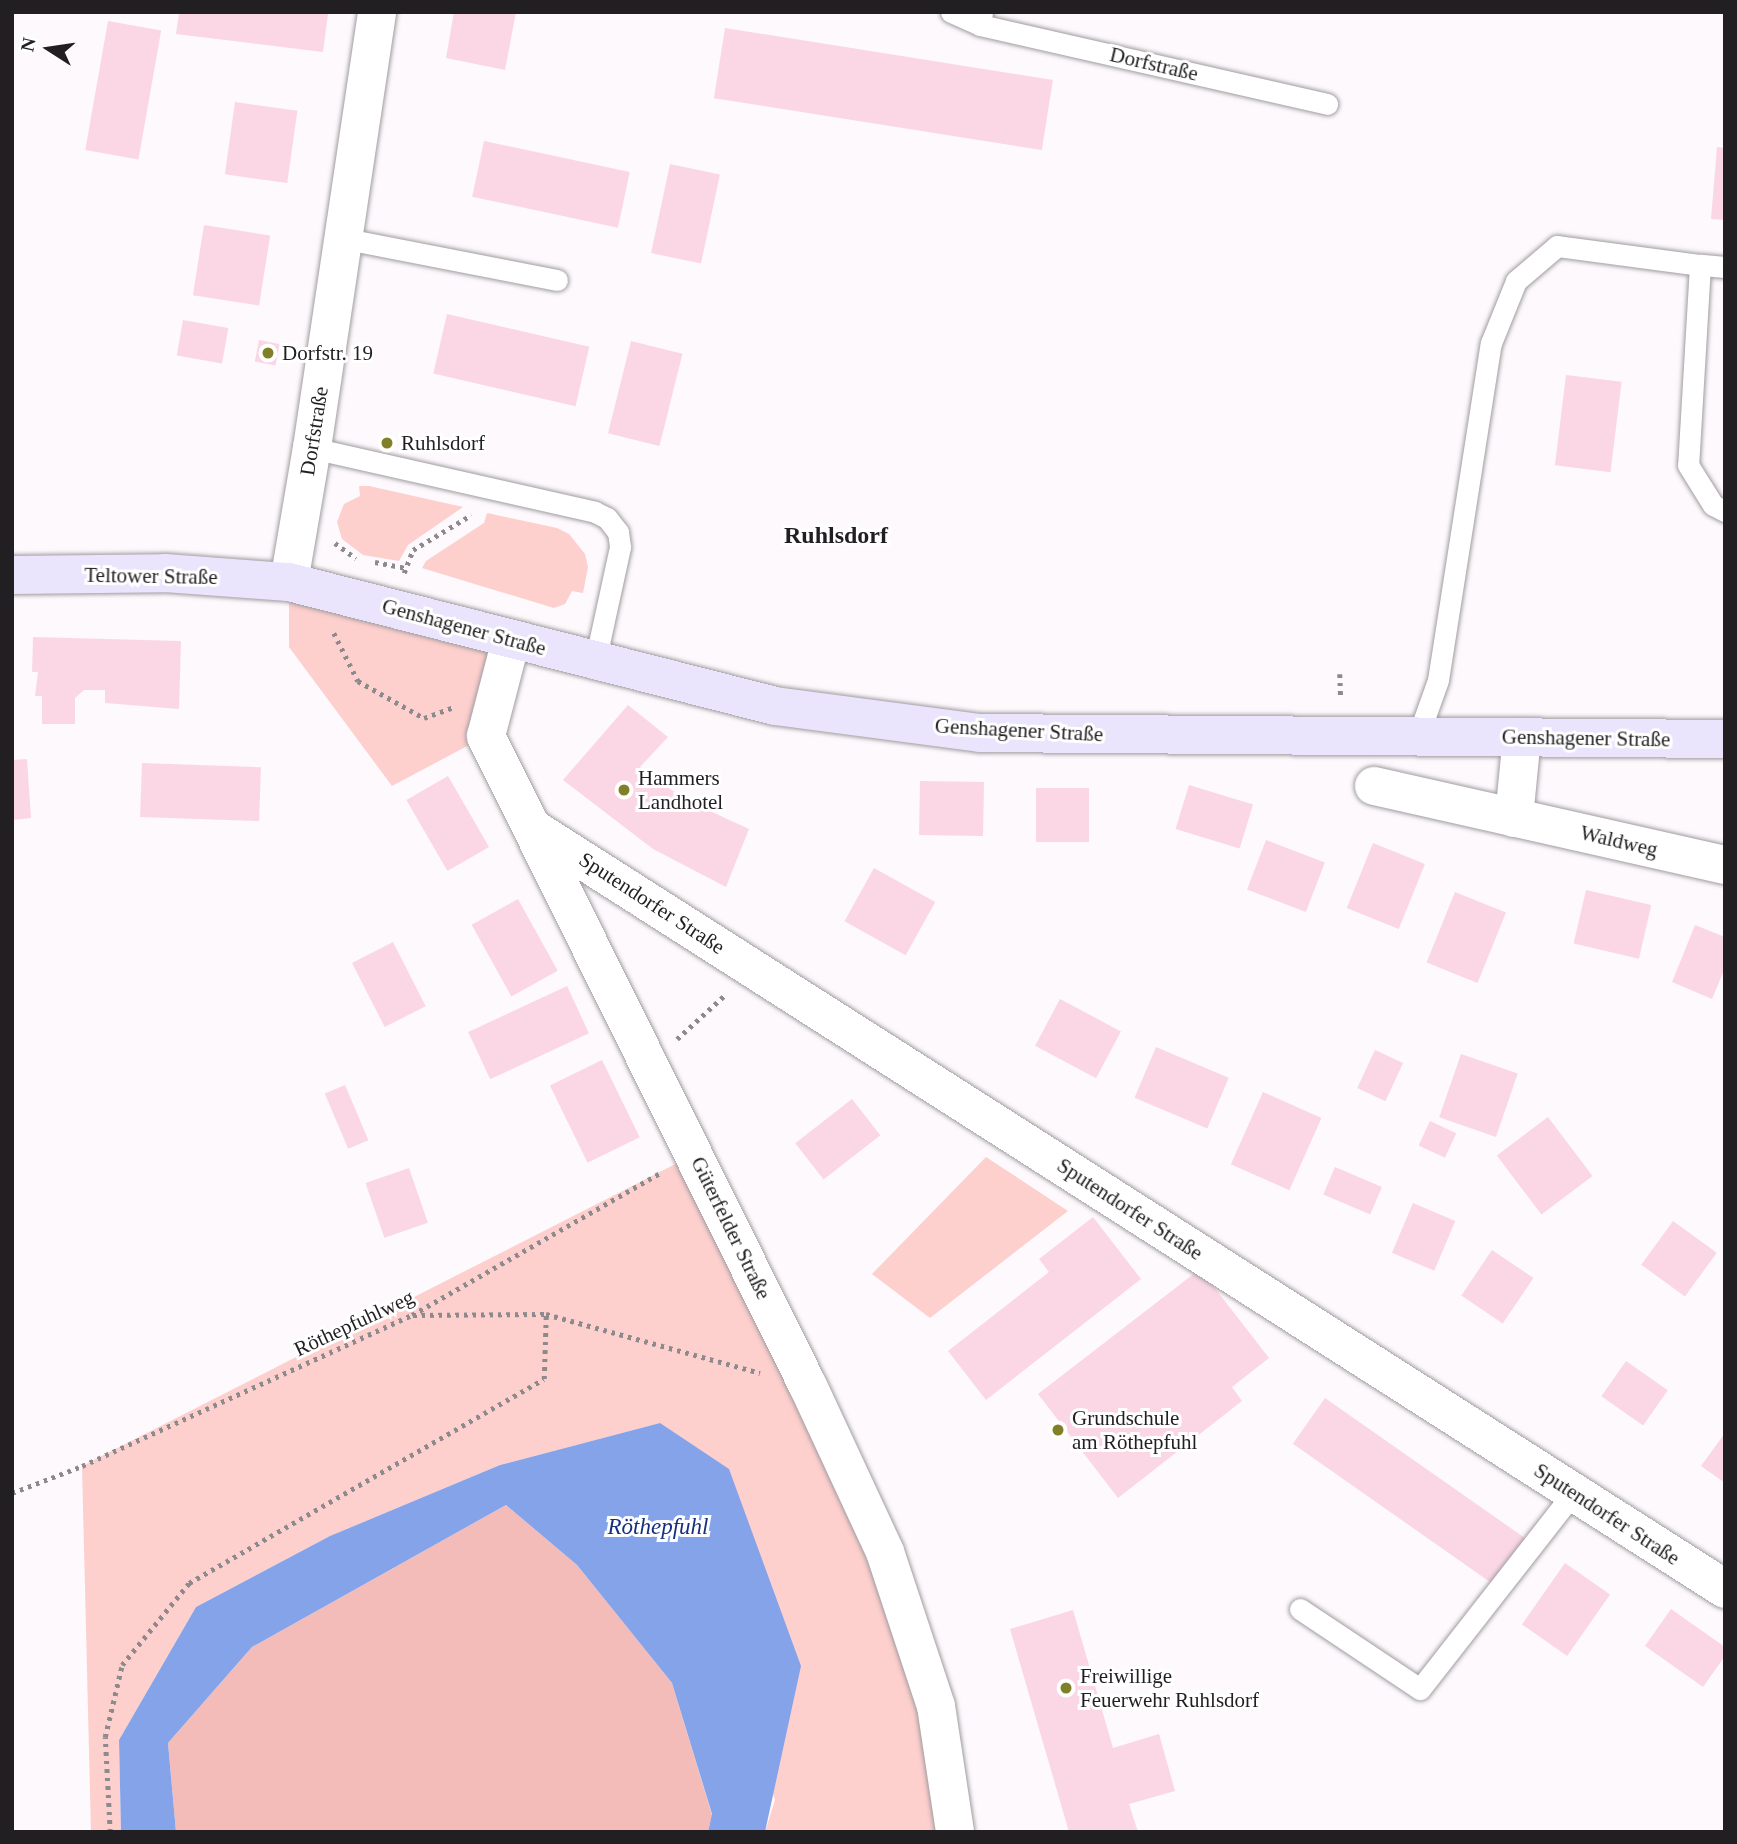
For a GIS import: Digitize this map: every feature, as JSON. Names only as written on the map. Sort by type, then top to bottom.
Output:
[{"type":"main road","name":"Teltower Straße","points":[[12,575],[165,573],[289,582]]},
{"type":"main road","name":"Genshagener Straße","points":[[289,582],[594,662],[775,706],[981,733],[1725,739]]},
{"type":"street","name":"Dorfstraße","points":[[289,582],[312,449],[341,238],[377,12]]},
{"type":"street","name":"Güterfelder Straße","points":[[511,640],[486,736],[695,1154],[885,1552],[936,1706],[955,1832]]},
{"type":"street","points":[[1514,818],[1522,737]]},
{"type":"street","name":"Waldweg","points":[[1374,786],[1725,865]]},
{"type":"street","name":"Sputendorfer Straße","points":[[534,829],[1725,1589]]},
{"type":"lane","name":"Dorfstraße","points":[[951,12],[1327,104]]},
{"type":"lane","points":[[341,238],[557,280]]},
{"type":"lane","points":[[1418,736],[1438,680],[1492,343],[1516,281],[1557,247],[1725,267]]},
{"type":"lane","points":[[1700,265],[1688,465],[1713,505],[1725,511]]},
{"type":"lane","points":[[312,449],[595,512],[613,524],[620,547],[594,662]]},
{"type":"lane","points":[[1300,1609],[1420,1689],[1574,1492]]},
{"type":"path","points":[[332,535],[336,545],[355,558],[405,568],[413,550],[477,510],[482,486]]},
{"type":"path","points":[[328,623],[358,681],[424,718],[460,706]]},
{"type":"path","points":[[650,1064],[754,969]]},
{"type":"path","name":"Röthepfuhlweg","points":[[12,1493],[82,1466],[412,1315],[695,1154]]},
{"type":"path","points":[[110,1832],[105,1737],[122,1665],[189,1583],[544,1379],[546,1314]]},
{"type":"path","points":[[412,1315],[546,1314],[808,1386]]},
{"type":"shaded area","points":[[359,486],[463,507],[408,545],[399,561],[363,555],[342,539],[337,522],[344,504],[360,496]]},
{"type":"shaded area","points":[[487,513],[557,528],[569,534],[585,554],[588,567],[583,593],[572,591],[565,604],[554,608],[422,568],[426,561],[484,523]]},
{"type":"shaded area","points":[[289,582],[511,640],[486,736],[392,786],[289,647]]},
{"type":"shaded area","points":[[695,1154],[885,1552],[955,1832],[765,1832],[775,1800],[660,1423],[500,1465],[330,1536],[196,1607],[119,1740],[121,1832],[91,1832],[82,1466]]},
{"type":"shaded area","points":[[986,1157],[1068,1211],[930,1318],[872,1274]]},
{"type":"shaded area","points":[[506,1505],[577,1565],[672,1683],[712,1815],[708,1832],[176,1832],[168,1743],[252,1647]]},
{"type":"water","name":"Röthepfuhl","points":[[660,1423],[729,1469],[801,1666],[765,1832],[708,1832],[712,1814],[672,1683],[577,1565],[506,1505],[252,1647],[168,1743],[176,1832],[121,1832],[119,1740],[196,1607],[330,1536],[500,1465]]},
{"type":"building","points":[[179,12],[328,14],[323,52],[176,34]]},
{"type":"building","points":[[454,12],[516,12],[505,70],[446,58]]},
{"type":"building","points":[[108,21],[161,30],[138,159],[85,150]]},
{"type":"building","points":[[725,28],[1053,80],[1042,150],[714,98]]},
{"type":"building","points":[[235,102],[297,111],[287,183],[225,174]]},
{"type":"building","points":[[484,141],[630,172],[618,228],[472,197]]},
{"type":"building","points":[[1717,147],[1725,148],[1725,220],[1711,219]]},
{"type":"building","points":[[670,164],[720,175],[701,264],[651,253]]},
{"type":"building","points":[[204,225],[270,235],[259,306],[193,295]]},
{"type":"building","points":[[447,314],[589,347],[576,406],[433,373]]},
{"type":"building","points":[[183,320],[228,328],[222,363],[177,355]]},
{"type":"building","name":"Dorfstr. 19","points":[[259,340],[280,344],[275,366],[255,362]]},
{"type":"building","points":[[631,341],[682,354],[659,446],[608,433]]},
{"type":"building","points":[[1566,375],[1622,382],[1610,472],[1555,465]]},
{"type":"building","points":[[33,637],[181,641],[179,709],[105,703],[105,690],[84,690],[75,698],[75,724],[42,724],[42,696],[35,696],[38,672],[32,672]]},
{"type":"building","name":"Hammers Landhotel","points":[[628,705],[668,737],[640,767],[684,799],[749,829],[726,887],[653,849],[563,780]]},
{"type":"building","points":[[27,759],[31,818],[12,820],[12,760]]},
{"type":"building","points":[[142,763],[261,767],[259,821],[140,817]]},
{"type":"building","points":[[448,776],[489,847],[447,871],[406,800]]},
{"type":"building","points":[[920,781],[984,782],[983,836],[919,835]]},
{"type":"building","points":[[1189,785],[1253,805],[1240,849],[1176,829]]},
{"type":"building","points":[[1036,788],[1089,788],[1089,842],[1036,842]]},
{"type":"building","points":[[1266,840],[1325,863],[1306,912],[1247,889]]},
{"type":"building","points":[[1373,843],[1425,864],[1399,929],[1347,908]]},
{"type":"building","points":[[874,868],[935,902],[906,955],[844,921]]},
{"type":"building","points":[[1586,890],[1651,905],[1639,959],[1574,944]]},
{"type":"building","points":[[1455,892],[1506,913],[1478,983],[1427,962]]},
{"type":"building","points":[[518,899],[558,971],[511,996],[472,925]]},
{"type":"building","points":[[1695,925],[1725,937],[1725,968],[1712,999],[1672,982]]},
{"type":"building","points":[[393,942],[426,1006],[385,1027],[352,963]]},
{"type":"building","points":[[567,986],[589,1033],[490,1079],[468,1032]]},
{"type":"building","points":[[1060,999],[1121,1031],[1096,1078],[1035,1046]]},
{"type":"building","points":[[1156,1047],[1229,1078],[1207,1128],[1135,1098]]},
{"type":"building","points":[[1375,1050],[1403,1063],[1385,1101],[1357,1088]]},
{"type":"building","points":[[1461,1054],[1518,1074],[1496,1137],[1439,1117]]},
{"type":"building","points":[[602,1060],[640,1137],[588,1163],[550,1085]]},
{"type":"building","points":[[345,1085],[368,1140],[348,1149],[325,1094]]},
{"type":"building","points":[[1263,1092],[1321,1118],[1289,1190],[1231,1164]]},
{"type":"building","points":[[852,1099],[880,1135],[824,1180],[795,1143]]},
{"type":"building","points":[[1548,1117],[1593,1176],[1541,1215],[1497,1156]]},
{"type":"building","points":[[1430,1121],[1456,1133],[1445,1158],[1419,1145]]},
{"type":"building","points":[[1335,1167],[1382,1187],[1370,1215],[1323,1195]]},
{"type":"building","points":[[409,1168],[428,1223],[384,1238],[366,1183]]},
{"type":"building","points":[[1413,1203],[1455,1221],[1434,1271],[1392,1253]]},
{"type":"building","points":[[1093,1217],[1141,1279],[986,1400],[948,1351],[1049,1272],[1039,1259]]},
{"type":"building","points":[[1673,1221],[1717,1253],[1685,1296],[1641,1265]]},
{"type":"building","points":[[1492,1250],[1533,1278],[1503,1324],[1461,1296]]},
{"type":"building","points":[[1200,1269],[1269,1358],[1232,1387],[1242,1401],[1118,1498],[1038,1394]]},
{"type":"building","points":[[1626,1361],[1668,1390],[1643,1425],[1601,1396]]},
{"type":"building","points":[[1325,1398],[1526,1539],[1494,1584],[1293,1444]]},
{"type":"building","points":[[1725,1433],[1725,1483],[1701,1466]]},
{"type":"building","points":[[1565,1563],[1610,1595],[1567,1656],[1522,1624]]},
{"type":"building","points":[[1671,1609],[1725,1647],[1725,1656],[1703,1687],[1645,1646]]},
{"type":"building","points":[[1073,1610],[1113,1748],[1159,1734],[1175,1791],[1129,1804],[1138,1832],[1069,1832],[1010,1629]]},
{"type":"place","name":"Dorfstr. 19","points":[[268,353]]},
{"type":"place","name":"Ruhlsdorf","points":[[387,443]]},
{"type":"place","name":"Hammers Landhotel","points":[[624,790]]},
{"type":"place","name":"Grundschule am Röthepfuhl","points":[[1058,1430]]},
{"type":"place","name":"Freiwillige Feuerwehr Ruhlsdorf","points":[[1066,1688]]},
{"type":"district","name":"Ruhlsdorf","points":[[836,536]]}]
